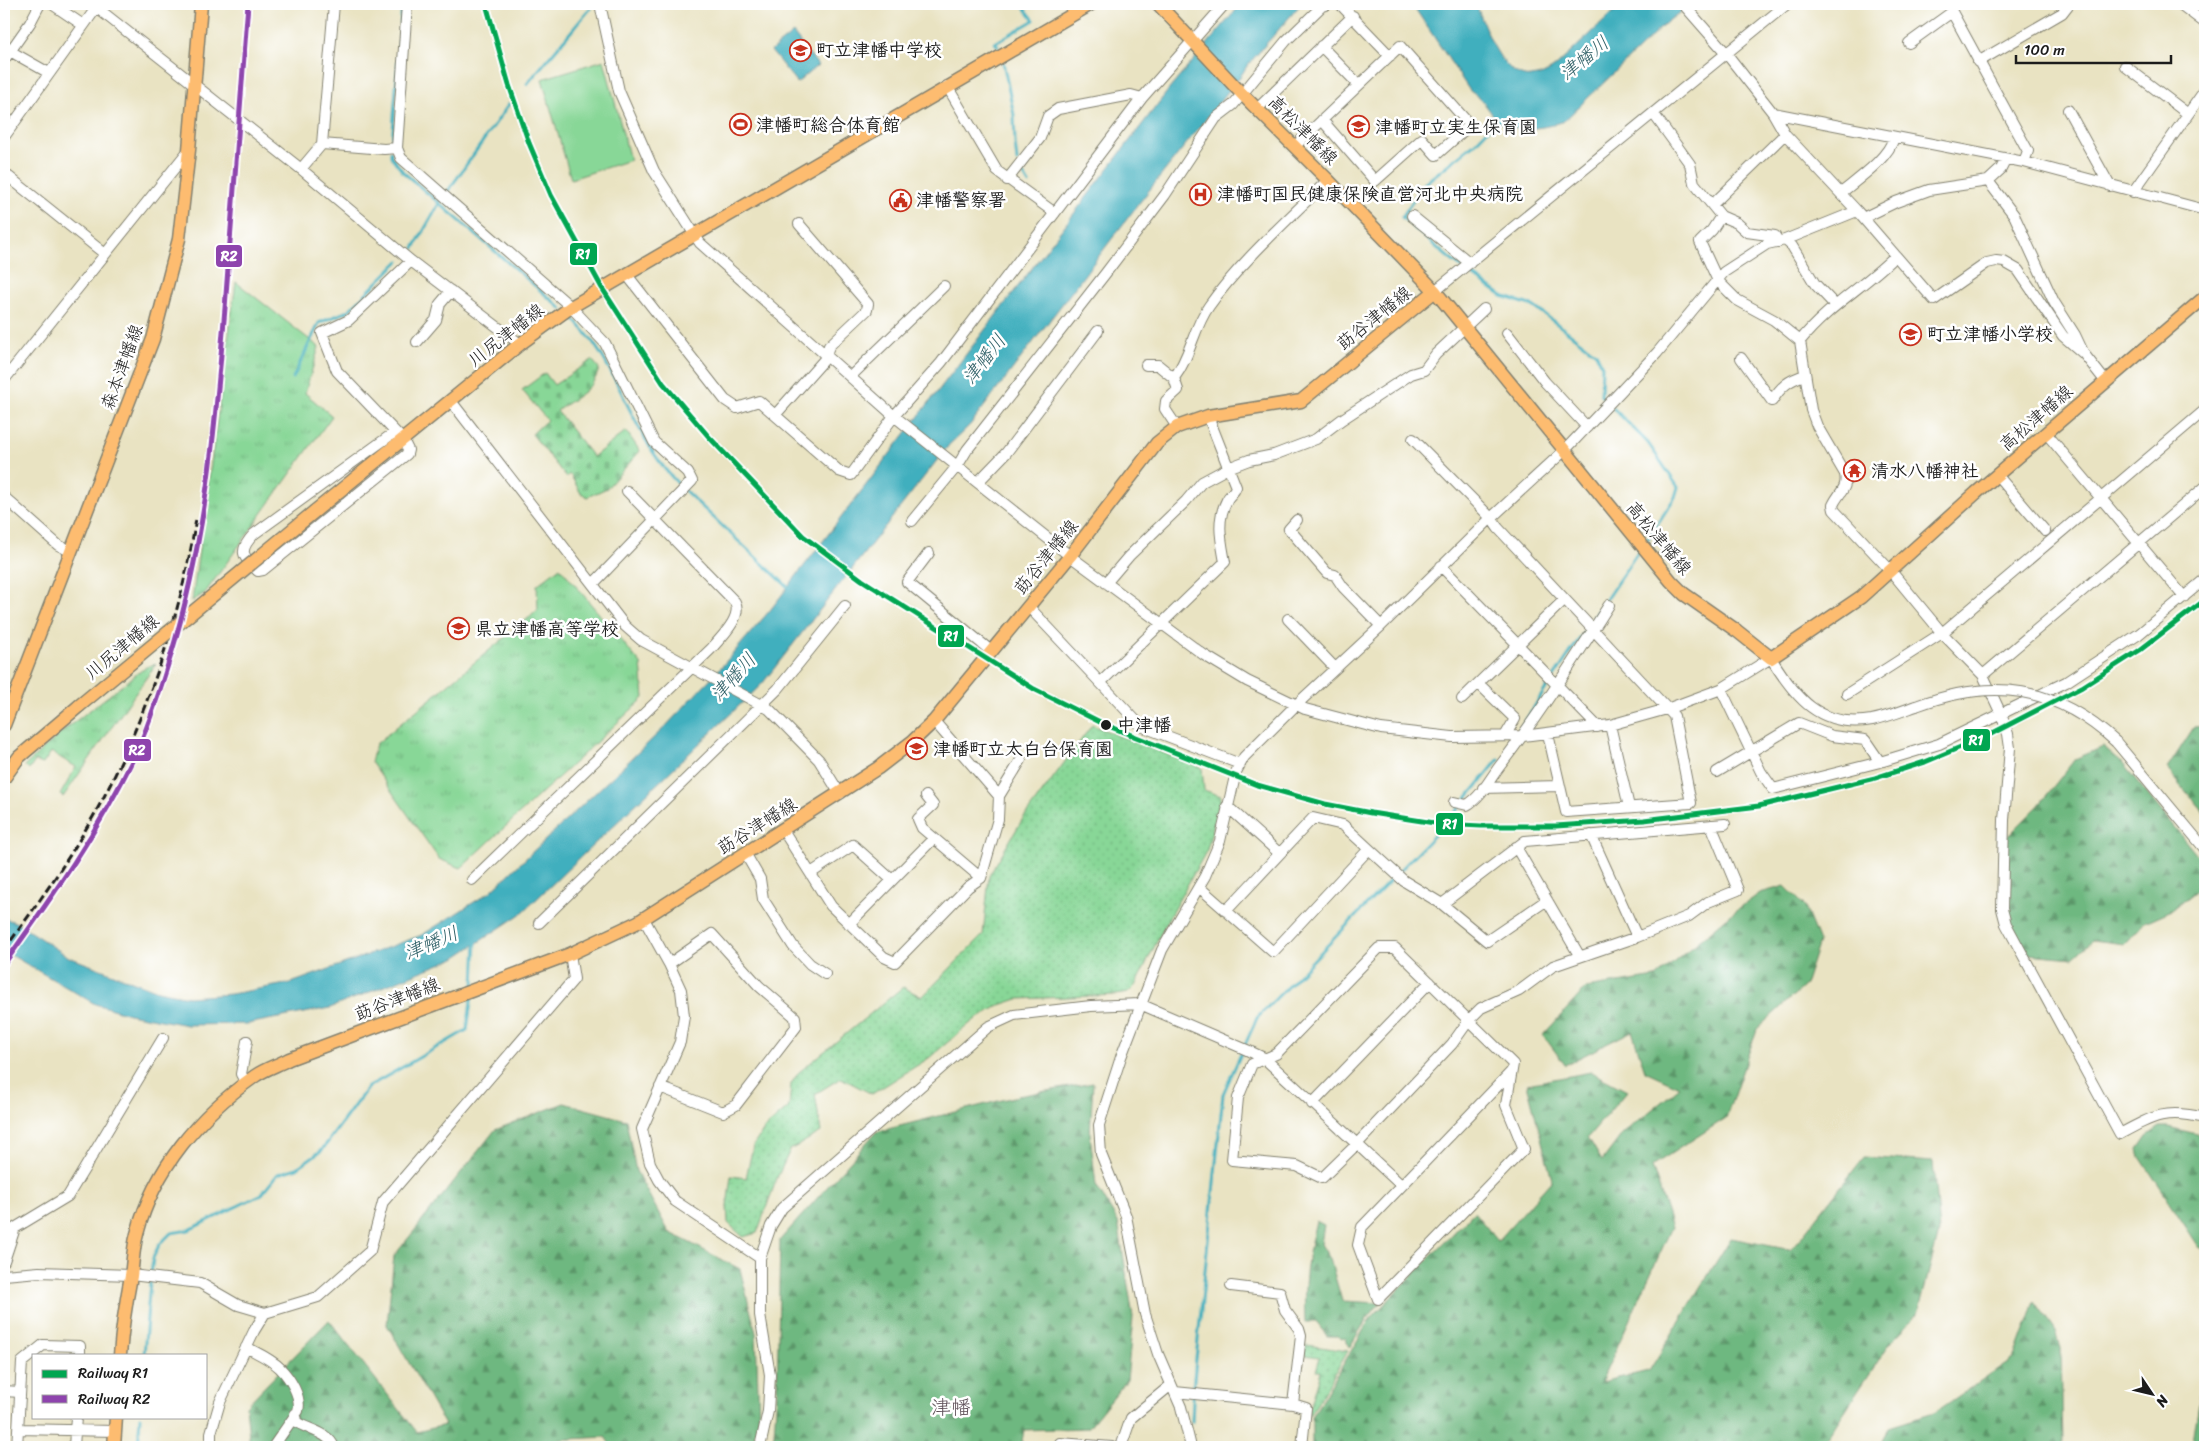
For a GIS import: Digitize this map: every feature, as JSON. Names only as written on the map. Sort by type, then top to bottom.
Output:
[{"type":"main road","name":"森本津幡線","points":[[4,725],[153,339],[178,239],[189,150],[201,4]]},
{"type":"main road","name":"川尻津幡線","points":[[4,778],[19,757],[315,511],[399,436],[451,401],[520,344],[565,310],[947,86],[1091,4]]},
{"type":"main road","name":"高松津幡線","points":[[1158,4],[1240,93],[1295,146],[1434,292],[1642,546],[1684,594],[1737,631],[1771,658],[1861,597],[1997,475],[2205,297]]},
{"type":"main road","name":"莇谷津幡線","points":[[120,1354],[136,1276],[140,1225],[154,1188],[175,1151],[202,1120],[246,1083],[256,1075],[289,1059],[570,954],[644,919],[840,794],[914,741],[934,721],[1070,556],[1157,442],[1177,427],[1208,416],[1301,400],[1434,292]]},
{"type":"main road","points":[[114,1447],[116,1418]]},
{"type":"street","points":[[40,4],[30,23],[7,55],[49,73]]},
{"type":"street","points":[[52,4],[83,25]]},
{"type":"street","points":[[301,169],[322,144],[334,4]]},
{"type":"street","points":[[392,148],[407,4]]},
{"type":"street","points":[[600,4],[619,91],[654,171],[700,243],[896,417],[1070,556],[1204,655],[1230,671],[1305,709],[1381,730],[1452,737],[1548,734],[1610,725],[1667,709],[1721,690],[1771,658],[1792,690],[1808,705],[1828,716],[1842,720],[1872,720],[1953,693],[1973,690],[2012,690],[2068,707],[2102,728],[2116,742],[2205,849]]},
{"type":"street","points":[[627,275],[725,400],[737,408],[759,401],[839,471],[851,475],[941,363],[1142,98],[1195,43],[1225,4]]},
{"type":"street","points":[[912,521],[1105,274],[1164,195],[1216,118],[1233,105],[1240,93],[1286,41],[1322,6],[1328,4]]},
{"type":"street","points":[[1340,4],[1390,56]]},
{"type":"street","points":[[1682,4],[1726,53],[1773,113],[1785,134],[1860,214],[1934,300],[1986,263],[1996,261],[2011,264],[2024,277],[2063,336],[2084,354],[2106,382]]},
{"type":"street","points":[[1434,292],[1787,4]]},
{"type":"street","points":[[1978,62],[2062,13],[2069,4]]},
{"type":"street","points":[[2180,4],[2205,23]]},
{"type":"street","points":[[4,137],[97,5],[194,86],[301,169],[411,261],[520,344]]},
{"type":"street","points":[[1908,43],[1952,12],[2028,152],[2024,162]]},
{"type":"street","points":[[1256,109],[1353,16]]},
{"type":"street","points":[[1322,46],[1359,85]]},
{"type":"street","points":[[1295,146],[1322,120],[1390,56],[1400,46],[1470,125],[1436,155],[1422,139],[1376,181],[1322,120]]},
{"type":"street","points":[[2125,66],[2188,114]]},
{"type":"street","points":[[947,86],[997,171],[1055,213]]},
{"type":"street","points":[[2133,192],[2205,90]]},
{"type":"street","points":[[1007,180],[1040,138],[1048,116],[1058,109],[1131,95],[1142,98]]},
{"type":"street","points":[[2068,110],[2110,186]]},
{"type":"street","points":[[1653,113],[1690,164],[1694,182],[1721,216],[1737,223],[1747,232],[1775,236],[1792,246],[1815,284],[1835,305]]},
{"type":"street","points":[[1773,113],[2024,162],[2205,210]]},
{"type":"street","points":[[1713,204],[1785,134]]},
{"type":"street","points":[[1841,193],[1892,147],[1894,137]]},
{"type":"street","points":[[322,144],[392,148],[565,310],[605,344],[654,442],[688,473],[692,481],[592,584]]},
{"type":"street","points":[[4,380],[189,150]]},
{"type":"street","points":[[1191,1447],[1181,1407],[1145,1314],[1126,1216],[1101,1154],[1098,1125],[1140,1004],[1162,950],[1198,887],[1220,841],[1236,772],[1244,757],[1491,518],[1565,450],[1670,339],[1724,272],[1767,244],[1781,241],[1929,190],[1988,181],[2001,169],[2006,159]]},
{"type":"street","points":[[4,173],[105,254]]},
{"type":"street","points":[[1174,378],[1183,367],[1199,321],[1220,290],[1328,180]]},
{"type":"street","points":[[1988,181],[2014,215],[2054,302],[2075,335],[2084,354]]},
{"type":"street","points":[[1412,216],[1465,267]]},
{"type":"street","points":[[1721,216],[1712,230],[1700,242],[1708,254],[1718,280],[1737,300],[1774,320],[1800,341],[1811,410],[1817,426],[1845,474],[1845,487],[1833,504],[1834,510],[1890,570],[1942,633],[1983,675],[2001,714],[2008,734],[2010,748],[2004,820],[2002,908],[2006,924],[2120,1134],[2149,1118],[2166,1113],[2205,1118]]},
{"type":"street","points":[[776,414],[824,360],[829,346],[867,310],[868,304],[800,224]]},
{"type":"street","points":[[1800,341],[1835,305],[1878,273],[1895,256]]},
{"type":"street","points":[[399,436],[254,534],[245,544],[243,552],[245,559],[258,571],[263,570],[407,454],[408,450],[399,436],[337,371],[322,333],[349,320],[411,261]]},
{"type":"street","points":[[850,378],[944,286]]},
{"type":"street","points":[[417,342],[436,320],[440,304],[451,291]]},
{"type":"street","points":[[1106,583],[1129,556],[1186,501],[1202,482],[1228,468],[1249,460],[1274,455],[1316,439],[1349,414],[1411,374],[1424,370],[1436,354],[1484,309]]},
{"type":"street","points":[[978,482],[1006,453],[1098,331]]},
{"type":"street","points":[[1506,333],[1545,382],[1587,427]]},
{"type":"street","points":[[1741,358],[1772,401],[1781,387],[1791,379],[1805,375]]},
{"type":"street","points":[[1146,366],[1158,365],[1174,378],[1178,390],[1166,401],[1165,410],[1177,427]]},
{"type":"street","points":[[451,401],[625,626],[641,640],[760,704],[784,722],[819,760],[840,794]]},
{"type":"street","points":[[1847,694],[1942,633],[2205,410]]},
{"type":"street","points":[[1100,682],[1225,562],[1220,540],[1220,522],[1228,498],[1233,494],[1236,487],[1208,416]]},
{"type":"street","points":[[2046,433],[2184,597]]},
{"type":"street","points":[[1413,439],[1491,518],[1564,600],[1674,716],[1691,802],[1566,812],[1548,734]]},
{"type":"street","points":[[1997,475],[2045,530]]},
{"type":"street","points":[[1983,675],[2205,488]]},
{"type":"street","points":[[472,880],[692,669],[719,639],[736,615],[737,606],[627,492]]},
{"type":"street","points":[[4,496],[58,546],[70,551]]},
{"type":"street","points":[[1297,520],[1289,529],[1327,574],[1335,575],[1343,587],[1381,626]]},
{"type":"street","points":[[929,553],[907,582],[991,651]]},
{"type":"street","points":[[1441,566],[1598,727]]},
{"type":"street","points":[[1721,690],[1761,772],[1773,789],[1880,762],[1938,744],[2001,714],[2066,682],[2139,634],[2205,579]]},
{"type":"street","points":[[1462,699],[1564,600]]},
{"type":"street","points":[[1459,803],[1473,801],[1483,788],[1514,736],[1554,681],[1589,627],[1609,605]]},
{"type":"street","points":[[539,922],[760,704],[778,689],[844,606]]},
{"type":"street","points":[[1028,606],[1141,726],[1240,764]]},
{"type":"street","points":[[1288,618],[1335,668]]},
{"type":"street","points":[[1479,684],[1515,719],[1514,736]]},
{"type":"street","points":[[934,721],[999,796]]},
{"type":"street","points":[[1716,772],[1799,723],[1832,736],[1865,740],[1880,762]]},
{"type":"street","points":[[1610,725],[1629,807]]},
{"type":"street","points":[[783,830],[831,906],[884,957],[895,962],[968,886],[981,878],[998,819],[999,796],[1021,760]]},
{"type":"street","points":[[1483,788],[1560,786]]},
{"type":"street","points":[[926,796],[933,805],[918,819],[922,828],[981,878]]},
{"type":"street","points":[[1227,806],[1279,853]]},
{"type":"street","points":[[1226,911],[1314,818],[1343,825],[1396,874],[1426,896],[1442,904],[1487,941],[1547,900]]},
{"type":"street","points":[[1442,904],[1525,841],[1724,824]]},
{"type":"street","points":[[1511,1072],[1362,1226],[1358,1245],[1378,1299],[1524,1149],[1506,1105],[1513,1064],[1469,1020],[1395,948],[1378,948],[1276,1054],[1252,1064],[1238,1098],[1232,1160],[1297,1166],[1322,1178],[1452,1044],[1469,1020],[1481,1008],[1519,991],[1553,966],[1579,955],[1637,938],[1689,916],[1708,902],[1738,890],[1711,825]]},
{"type":"street","points":[[1591,835],[1637,938]]},
{"type":"street","points":[[849,924],[934,838]]},
{"type":"street","points":[[811,872],[853,845],[892,880]]},
{"type":"street","points":[[1516,847],[1579,955]]},
{"type":"street","points":[[1198,887],[1273,952],[1369,849]]},
{"type":"street","points":[[745,853],[760,879],[763,899],[793,946],[810,964],[825,974]]},
{"type":"street","points":[[644,919],[681,990],[684,1016],[680,1042],[642,1129],[650,1163],[659,1180],[675,1201],[760,1258]]},
{"type":"street","points":[[660,1087],[723,1112],[736,1105],[796,1027],[795,1017],[760,986],[712,934],[669,964]]},
{"type":"street","points":[[4,1275],[39,1272],[136,1276],[200,1283],[238,1306],[265,1313],[318,1297],[370,1251],[383,1202],[574,979],[570,954]]},
{"type":"street","points":[[1312,1104],[1430,982]]},
{"type":"street","points":[[760,1447],[768,1411],[770,1375],[760,1315],[760,1258],[771,1226],[782,1208],[988,1027],[1014,1015],[1091,1006],[1140,1004],[1234,1044],[1264,1058],[1401,1185]]},
{"type":"street","points":[[4,1261],[15,1228],[68,1196],[163,1038]]},
{"type":"street","points":[[246,1083],[241,1074],[247,1041]]},
{"type":"street","points":[[1230,1286],[1280,1292],[1285,1310],[1299,1329],[1301,1336],[1293,1404]]},
{"type":"street","points":[[211,1447],[212,1432],[220,1402],[246,1347],[265,1313]]},
{"type":"street","points":[[17,1447],[22,1362],[43,1344],[80,1346],[80,1354]]},
{"type":"street","points":[[246,1347],[280,1368],[288,1379],[300,1404],[273,1447]]},
{"type":"street","points":[[1173,1388],[1192,1393],[1293,1404],[1306,1408],[1302,1447]]},
{"type":"street","points":[[1121,1447],[1131,1418],[1173,1388]]},
{"type":"street","points":[[4,1391],[20,1392]]},
{"type":"street","points":[[295,1414],[296,1422],[324,1434],[332,1441],[334,1447]]},
{"type":"street","points":[[74,1447],[76,1418]]},
{"type":"street","points":[[18,1429],[115,1431]]},
{"type":"street","points":[[1059,1447],[1060,1443],[1112,1447]]},
{"type":"green space","points":[[604,60],[630,160],[571,179],[542,79]]},
{"type":"green space","points":[[236,282],[319,347],[305,393],[332,416],[205,593],[192,601]]},
{"type":"green space","points":[[592,360],[599,368],[593,382],[582,393],[557,411],[593,457],[626,431],[640,451],[607,488],[587,497],[580,492],[570,474],[566,477],[532,434],[547,420],[522,390],[545,373],[554,385]]},
{"type":"green space","points":[[560,567],[641,664],[644,698],[461,868],[439,859],[371,762],[376,744],[538,610],[537,585]]},
{"type":"green space","points":[[156,664],[63,797],[60,795],[76,767],[51,752],[43,764],[35,761],[29,770],[25,766],[64,730],[146,667]]},
{"type":"green space","points":[[1092,725],[1202,768],[1204,790],[1221,796],[1207,850],[1167,921],[1135,986],[1128,993],[1116,995],[1018,999],[1000,1005],[973,1021],[929,1058],[872,1094],[841,1078],[815,1094],[821,1132],[790,1150],[777,1178],[757,1233],[743,1237],[728,1223],[727,1206],[731,1176],[746,1178],[753,1146],[765,1128],[789,1107],[791,1084],[798,1073],[903,987],[922,997],[983,935],[989,876],[1022,820]]},
{"type":"green space","points":[[2205,726],[2205,814],[2167,769],[2194,727]]},
{"type":"green space","points":[[2103,747],[2123,764],[2205,865],[2205,883],[2172,910],[2143,923],[2124,944],[2093,940],[2073,958],[2028,954],[2007,917],[2007,904],[2004,902],[2008,836],[2039,805],[2075,759]]},
{"type":"green space","points":[[1785,886],[1804,905],[1819,942],[1805,985],[1757,1029],[1726,1118],[1652,1166],[1672,1227],[1601,1382],[1649,1371],[1731,1238],[1791,1250],[1864,1157],[1933,1162],[1939,1232],[1918,1314],[1890,1343],[1821,1447],[1312,1447],[1312,1417],[1370,1319],[1474,1212],[1498,1241],[1552,1180],[1527,1084],[1591,1072],[1627,1091],[1588,1137],[1602,1161],[1623,1133],[1680,1087],[1645,1071],[1632,1031],[1565,1065],[1543,1035],[1586,988],[1656,977],[1734,912],[1760,893]]},
{"type":"green space","points":[[1093,1083],[1090,1134],[1096,1185],[1118,1222],[1133,1317],[1127,1380],[1088,1428],[1024,1430],[1021,1447],[773,1447],[777,1393],[780,1240],[876,1132],[1018,1096]]},
{"type":"green space","points":[[564,1103],[626,1120],[636,1171],[669,1232],[740,1269],[756,1333],[759,1420],[751,1447],[612,1447],[605,1437],[536,1441],[534,1447],[250,1447],[246,1406],[329,1320],[417,1432],[445,1425],[387,1325],[394,1256],[495,1130]]},
{"type":"green space","points":[[2160,1127],[2168,1127],[2205,1136],[2205,1250],[2199,1247],[2140,1157],[2138,1149],[2147,1136]]},
{"type":"green space","points":[[1316,1221],[1324,1225],[1321,1244],[1330,1259],[1342,1301],[1380,1303],[1367,1319],[1349,1348],[1346,1339],[1337,1336],[1327,1336],[1316,1322],[1305,1322],[1306,1271]]},
{"type":"green space","points":[[2035,1302],[2056,1332],[2061,1347],[2063,1447],[1878,1447],[1889,1427],[1934,1413],[2015,1357]]},
{"type":"green space","points":[[1306,1345],[1348,1351],[1311,1414],[1308,1415],[1321,1371],[1316,1371],[1320,1357],[1304,1355]]},
{"type":"green space","points":[[2204,1370],[2205,1447],[2192,1447]]},
{"type":"water","name":"津幡川","points":[[1241,4],[1301,4],[1247,66],[1140,202],[970,425],[949,445],[762,684],[522,913],[455,958],[330,1008],[247,1024],[187,1025],[129,1014],[95,1004],[4,951],[4,918],[15,922],[69,957],[158,991],[188,997],[231,994],[291,983],[422,935],[490,892],[665,727],[723,665],[771,609],[1170,88]]},
{"type":"water","name":"津幡川","points":[[1412,4],[1476,4],[1487,33],[1503,61],[1513,71],[1525,76],[1539,75],[1555,67],[1622,4],[1691,4],[1667,22],[1564,121],[1550,126],[1518,128],[1500,122],[1481,100],[1470,91]]},
{"type":"water","points":[[793,33],[818,65],[797,83],[771,51]]},
{"type":"waterway","points":[[392,145],[402,4]]},
{"type":"waterway","points":[[998,46],[995,43],[1034,20],[1021,4]]},
{"type":"waterway","points":[[527,84],[590,9]]},
{"type":"waterway","points":[[1003,62],[1014,115],[1017,161]]},
{"type":"waterway","points":[[448,191],[509,104]]},
{"type":"waterway","points":[[1500,117],[1474,144],[1425,183],[1402,217],[1450,259],[1502,296],[1533,306],[1596,353],[1602,366],[1601,395],[1605,400]]},
{"type":"waterway","points":[[391,151],[391,156],[403,172],[562,309]]},
{"type":"waterway","points":[[1020,169],[1029,184]]},
{"type":"waterway","points":[[414,248],[441,200]]},
{"type":"waterway","points":[[293,378],[319,323],[348,311],[399,261]]},
{"type":"waterway","points":[[568,314],[583,329],[606,363],[644,437],[668,473],[690,496],[789,588]]},
{"type":"waterway","points":[[1613,408],[1648,443],[1678,487],[1675,497],[1645,543]]},
{"type":"waterway","points":[[1554,677],[1641,547]]},
{"type":"waterway","points":[[1517,734],[1550,682]]},
{"type":"waterway","points":[[1192,1422],[1194,1379],[1223,1094],[1257,1018],[1449,820],[1499,759]]},
{"type":"waterway","points":[[474,986],[476,940]]},
{"type":"waterway","points":[[144,1354],[153,1258],[159,1245],[171,1233],[189,1230],[262,1194],[278,1174],[297,1168],[322,1150],[368,1087],[467,1030],[472,995]]},
{"type":"waterway","points":[[138,1447],[140,1418]]},
{"type":"railway","points":[[4,964],[74,862],[122,781],[136,753],[159,694],[182,614],[201,528],[213,441],[248,4]]},
{"type":"railway","points":[[4,950],[74,849],[99,807],[125,753],[152,688],[163,655],[182,587],[196,519]]},
{"type":"rail line","name":"R2","points":[[4,964],[74,862],[122,781],[136,753],[159,694],[182,614],[201,528],[213,441],[248,4]]},
{"type":"rail line","name":"R1","points":[[486,4],[509,85],[529,143],[551,195],[602,288],[663,383],[709,437],[803,536],[862,580],[1034,689],[1106,725],[1257,785],[1325,804],[1371,813],[1441,824],[1481,826],[1556,826],[1644,820],[1759,806],[1875,778],[1925,762],[1987,736],[2082,687],[2140,650],[2205,600]]},
{"type":"place","name":"町立津幡中学校","points":[[800,50]]},
{"type":"place","name":"津幡町総合体育館","points":[[740,125]]},
{"type":"place","name":"津幡町立実生保育園","points":[[1359,127]]},
{"type":"place","name":"津幡町国民健康保険直営河北中央病院","points":[[1201,194]]},
{"type":"place","name":"津幡警察署","points":[[900,200]]},
{"type":"place","name":"町立津幡小学校","points":[[1911,334]]},
{"type":"place","name":"清水八幡神社","points":[[1855,471]]},
{"type":"place","name":"県立津幡高等学校","points":[[459,629]]},
{"type":"place","name":"中津幡","points":[[1106,725]]},
{"type":"place","name":"津幡町立太白台保育園","points":[[917,749]]},
{"type":"district","name":"津幡","points":[[951,1407]]}]
